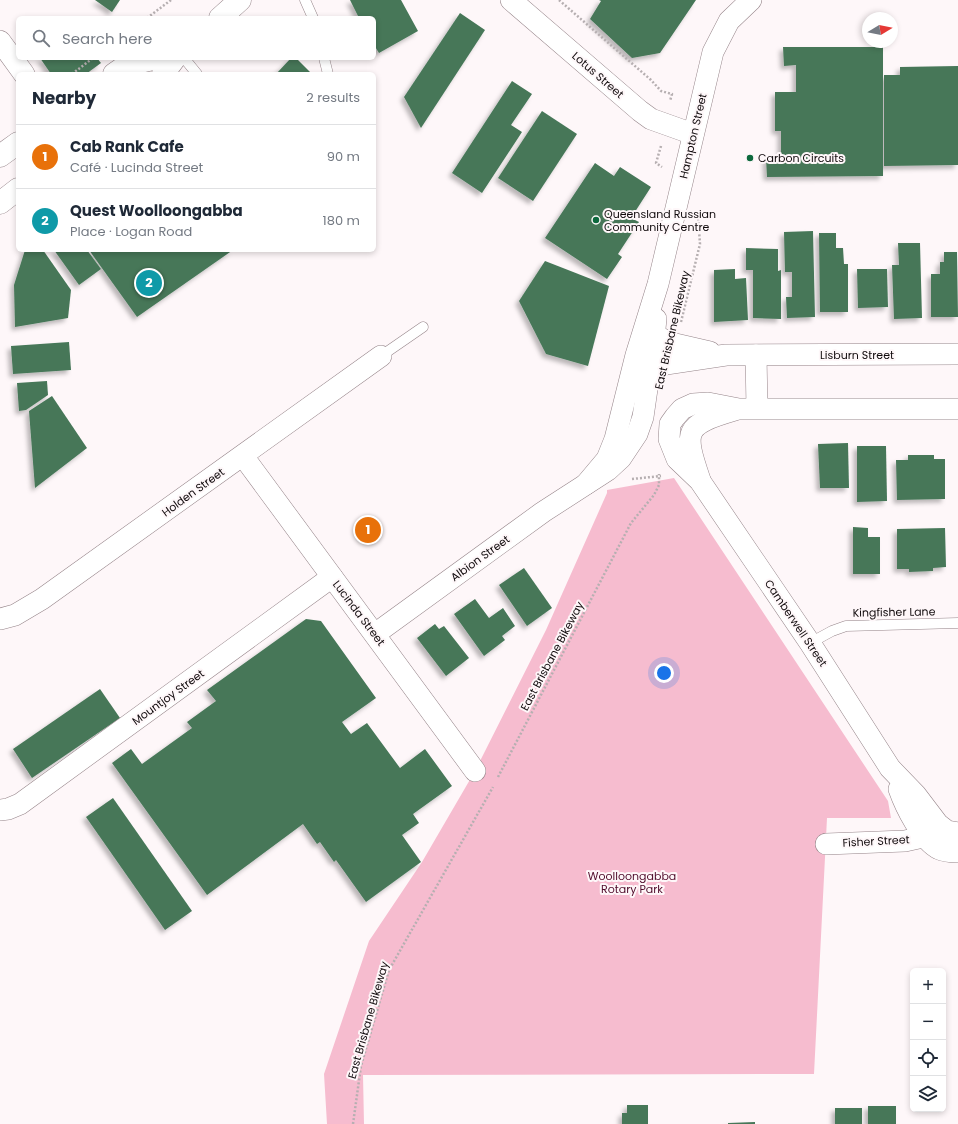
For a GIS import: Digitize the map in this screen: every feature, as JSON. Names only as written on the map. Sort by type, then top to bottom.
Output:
[{"type":"main road","points":[[222,16],[240,0]]},
{"type":"main road","points":[[117,72],[127,65],[148,60]]},
{"type":"main road","points":[[165,72],[174,60]]},
{"type":"main road","points":[[0,156],[16,144]]},
{"type":"main road","points":[[0,203],[16,191]]},
{"type":"street","name":"Lotus Street","points":[[511,0],[640,111],[651,119],[693,134]]},
{"type":"street","name":"Hampton Street","points":[[611,473],[613,446],[636,355],[658,284],[715,45],[729,21],[748,1]]},
{"type":"street","points":[[0,41],[23,72]]},
{"type":"street","name":"Hampton Street","points":[[611,473],[637,434],[642,417],[650,371],[658,284]]},
{"type":"street","name":"Lisburn Street","points":[[654,335],[678,345],[726,355]]},
{"type":"street","name":"Lisburn Street","points":[[650,371],[666,364],[726,355],[958,354]]},
{"type":"street","points":[[756,355],[748,408],[958,409]]},
{"type":"street","name":"Holden Street","points":[[0,619],[15,615],[42,599],[381,356]]},
{"type":"street","name":"Camberwell Street","points":[[748,408],[708,403],[692,404],[682,409],[672,421],[669,438],[675,456],[682,465],[700,481],[810,643],[890,768],[916,795],[942,832]]},
{"type":"street","name":"Lucinda Street","points":[[243,456],[475,771]]},
{"type":"street","name":"Albion Street","points":[[374,634],[543,512],[586,484],[611,473]]},
{"type":"street","name":"Mountjoy Street","points":[[0,810],[8,809],[20,804],[332,577]]},
{"type":"street","name":"Fisher Street","points":[[826,844],[900,842],[942,832],[939,849],[958,852]]},
{"type":"lane","points":[[305,0],[312,16]]},
{"type":"lane","points":[[186,60],[195,72]]},
{"type":"lane","points":[[324,60],[328,72]]},
{"type":"lane","points":[[381,356],[423,327]]},
{"type":"lane","name":"Kingfisher Lane","points":[[810,643],[832,631],[846,626],[958,623]]},
{"type":"path","points":[[150,16],[171,0]]},
{"type":"path","points":[[560,0],[651,80],[661,91],[672,94],[670,103]]},
{"type":"path","points":[[75,72],[91,60]]},
{"type":"path","name":"East Brisbane Bikeway","points":[[678,345],[683,312],[700,244],[698,213]]},
{"type":"path","name":"East Brisbane Bikeway","points":[[496,779],[631,523],[657,490],[659,476],[658,468]]},
{"type":"path","points":[[611,473],[659,476],[666,475]]},
{"type":"path","name":"East Brisbane Bikeway","points":[[353,1124],[361,1066],[389,970],[493,786]]},
{"type":"green space","name":"Woolloongabba Rotary Park","points":[[674,478],[888,801],[891,818],[827,818],[814,1074],[363,1075],[364,1124],[327,1124],[324,1074],[369,941],[422,862],[475,771],[546,630],[607,490]]},
{"type":"building","points":[[95,0],[120,0],[112,12]]},
{"type":"building","points":[[350,0],[401,0],[418,31],[379,53],[376,48],[376,16],[358,16]]},
{"type":"building","points":[[599,0],[696,0],[660,53],[632,58],[590,19],[601,1]]},
{"type":"building","points":[[460,13],[485,30],[421,128],[404,97]]},
{"type":"building","points":[[783,47],[883,48],[883,176],[767,177],[766,158],[781,158],[781,131],[775,131],[775,92],[796,92],[796,65],[784,66]]},
{"type":"building","points":[[41,60],[99,60],[101,63],[89,72],[50,72]]},
{"type":"building","points":[[289,60],[298,60],[310,72],[278,72]]},
{"type":"building","points":[[958,66],[958,165],[884,166],[884,75],[900,75],[900,67]]},
{"type":"building","points":[[512,81],[532,94],[511,125],[522,132],[482,193],[452,173]]},
{"type":"building","points":[[542,111],[577,134],[533,201],[498,178]]},
{"type":"building","name":"Queensland Russian Community Centre","points":[[595,163],[614,176],[620,167],[651,187],[631,218],[639,222],[618,254],[622,257],[607,279],[545,238]]},
{"type":"building","points":[[813,231],[815,317],[787,318],[786,297],[792,297],[792,272],[785,272],[784,232]]},
{"type":"building","points":[[819,233],[836,233],[836,248],[843,248],[844,264],[848,264],[848,312],[820,312]]},
{"type":"building","points":[[898,243],[920,243],[922,318],[894,319],[892,265],[899,265]]},
{"type":"building","points":[[746,248],[778,249],[778,271],[781,270],[781,319],[753,318],[753,270],[746,270]]},
{"type":"building","points":[[24,252],[44,252],[71,290],[68,318],[15,327],[14,285]]},
{"type":"building","points":[[55,252],[88,252],[101,269],[79,285]]},
{"type":"building","points":[[90,252],[230,252],[137,317]]},
{"type":"building","points":[[944,252],[957,252],[958,317],[931,317],[931,274],[940,274],[940,262],[944,262]]},
{"type":"building","points":[[545,261],[609,286],[588,366],[546,354],[519,301]]},
{"type":"building","points":[[735,269],[735,279],[746,278],[748,320],[714,322],[714,270]]},
{"type":"building","points":[[857,269],[887,269],[888,307],[858,308]]},
{"type":"building","points":[[69,342],[71,370],[13,374],[11,346]]},
{"type":"building","points":[[47,381],[48,395],[26,410],[19,411],[17,383]]},
{"type":"building","points":[[52,396],[87,448],[35,488],[29,411]]},
{"type":"building","points":[[848,443],[849,488],[820,488],[818,444]]},
{"type":"building","points":[[857,446],[886,446],[887,501],[857,502]]},
{"type":"building","points":[[908,455],[934,455],[934,459],[945,459],[945,499],[897,500],[896,460],[908,460]]},
{"type":"building","points":[[853,527],[868,528],[868,537],[880,537],[880,574],[853,574]]},
{"type":"building","points":[[945,528],[946,567],[933,568],[933,571],[909,572],[909,569],[897,569],[897,529]]},
{"type":"building","points":[[524,568],[552,608],[527,626],[499,585]]},
{"type":"building","points":[[475,599],[489,618],[503,608],[515,626],[502,636],[505,640],[484,656],[454,614]]},
{"type":"building","points":[[306,619],[321,621],[376,698],[342,722],[351,734],[367,723],[400,768],[425,749],[452,786],[413,814],[419,823],[402,835],[421,862],[366,902],[336,860],[334,862],[320,842],[317,844],[303,824],[207,895],[112,763],[131,749],[142,764],[192,728],[187,722],[216,701],[207,690]]},
{"type":"building","points":[[435,624],[439,629],[444,626],[469,658],[446,676],[417,638]]},
{"type":"building","points":[[100,689],[120,718],[32,778],[13,749]]},
{"type":"building","points":[[113,798],[192,911],[165,930],[86,817]]},
{"type":"building","points":[[627,1105],[648,1105],[648,1124],[622,1124],[622,1113],[627,1113]]},
{"type":"building","points":[[868,1106],[896,1106],[896,1124],[868,1124]]},
{"type":"building","points":[[835,1108],[862,1108],[862,1124],[835,1124]]},
{"type":"building","points":[[755,1122],[755,1124],[728,1124],[728,1123]]},
{"type":"place","name":"Carbon Circuits","points":[[750,158]]},
{"type":"place","name":"Queensland Russian Community Centre","points":[[596,220]]},
{"type":"place","name":"Quest Woolloongabba","points":[[149,283]]},
{"type":"place","name":"Cab Rank Cafe","points":[[368,530]]}]
